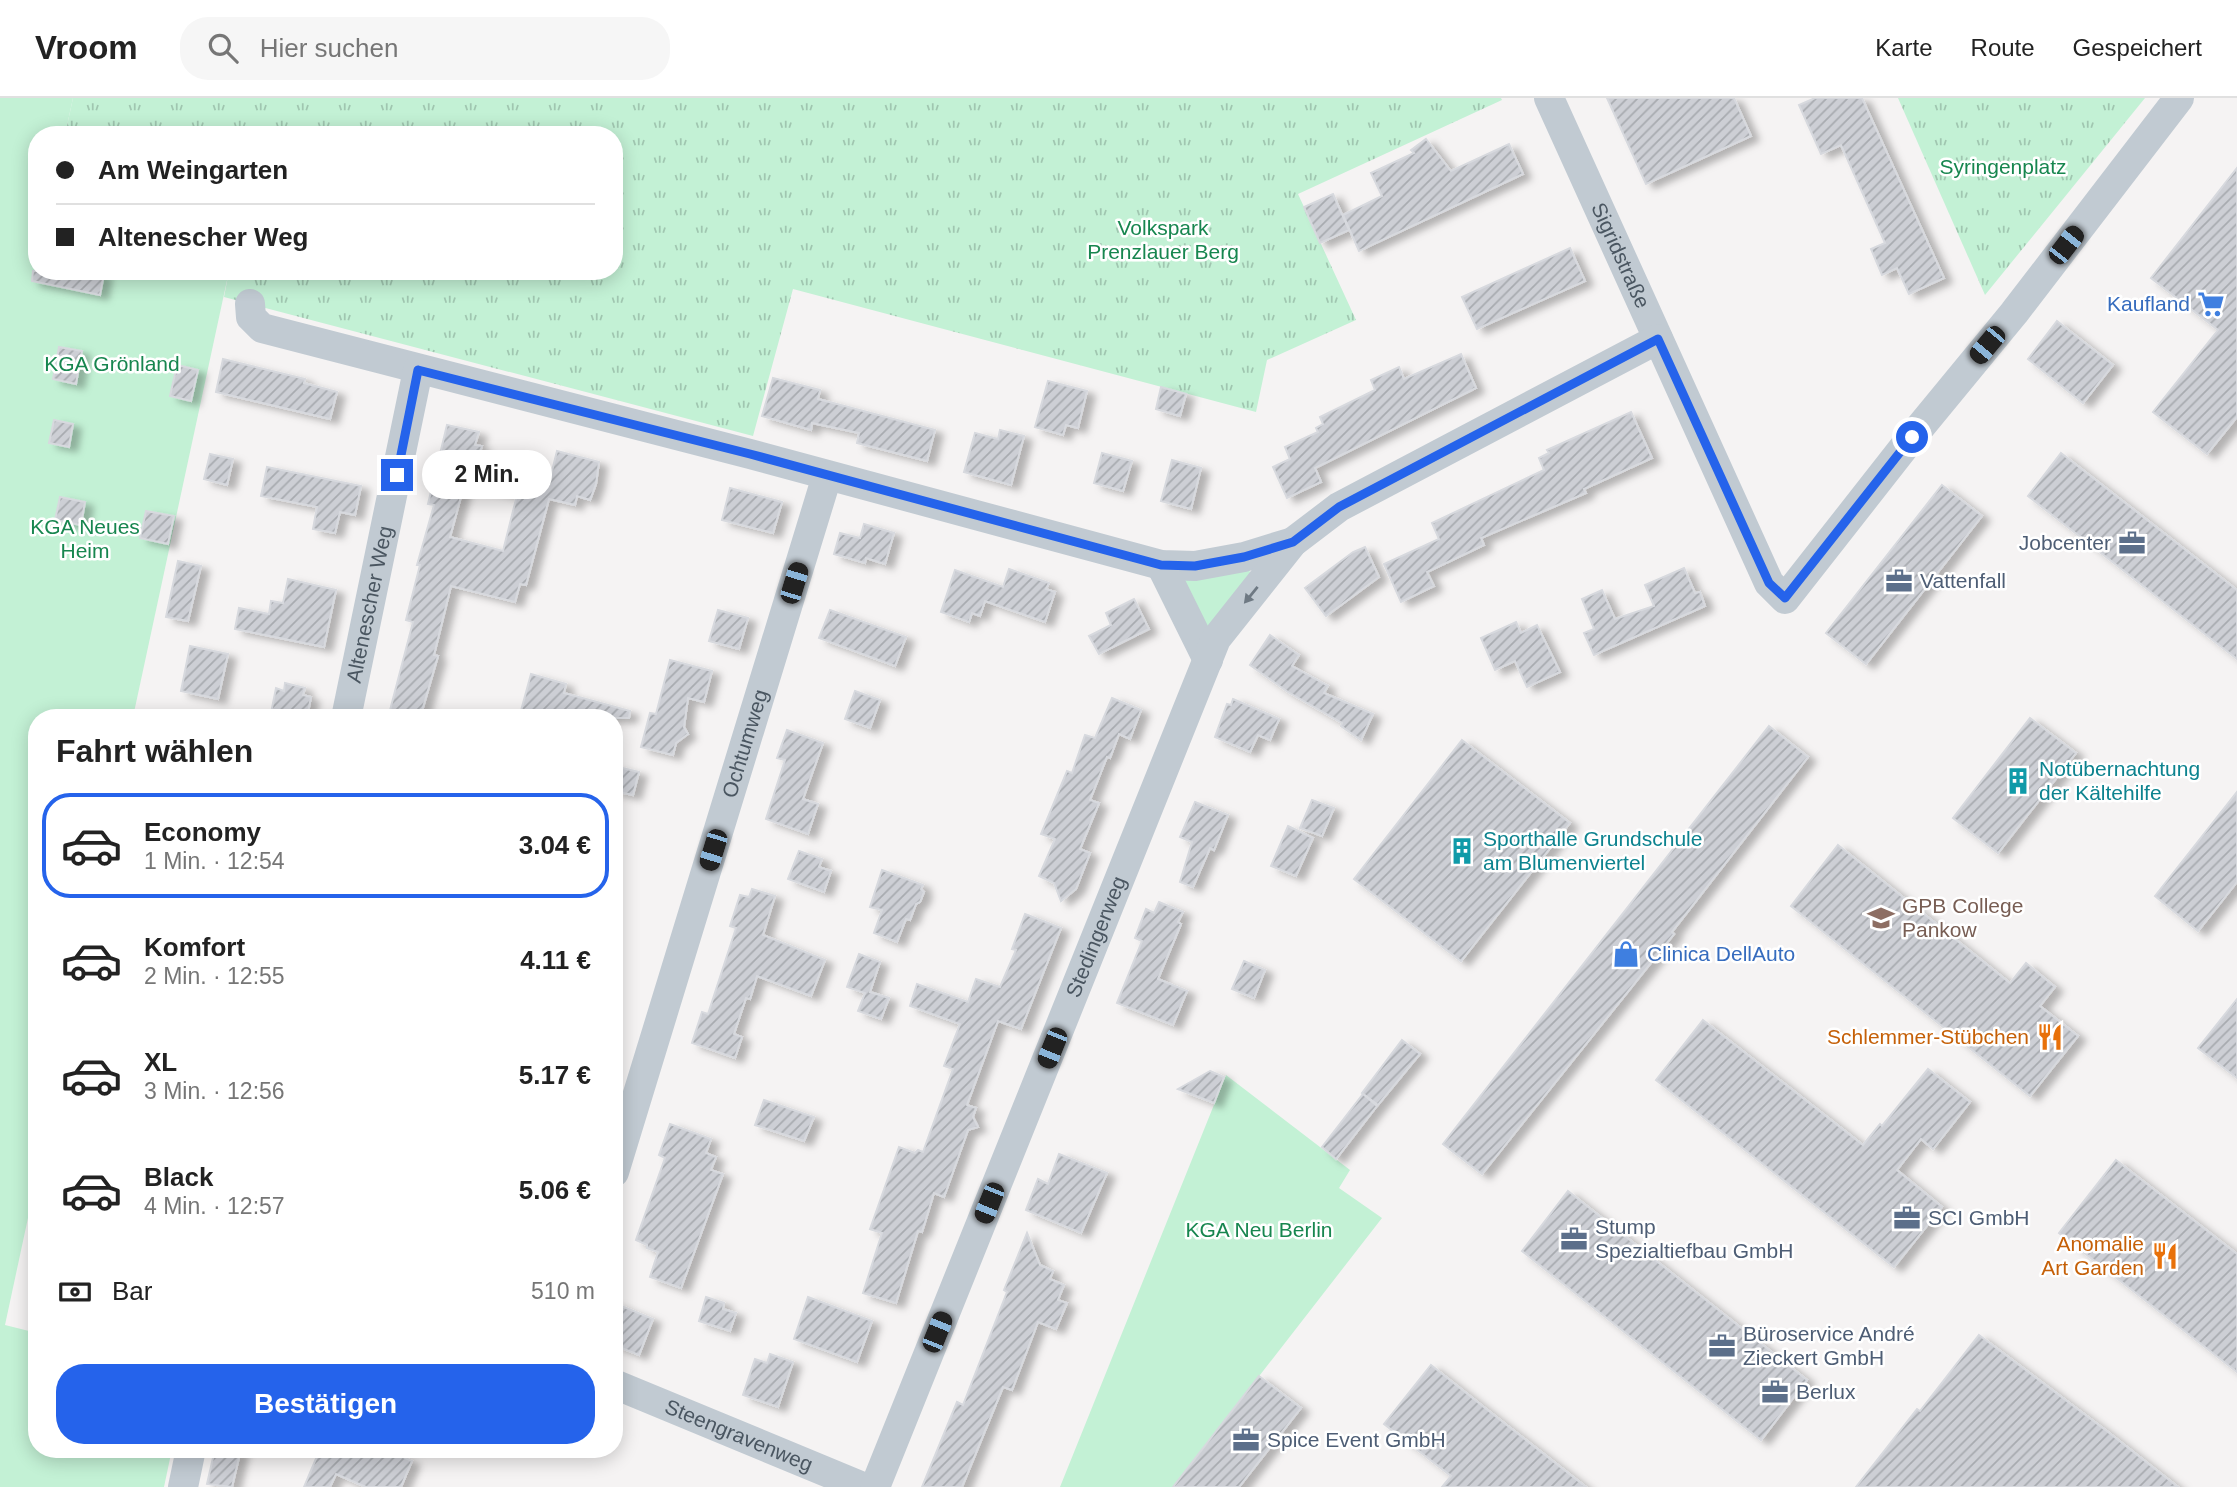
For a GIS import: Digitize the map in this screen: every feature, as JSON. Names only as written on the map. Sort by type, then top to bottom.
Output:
[{"type":"street","name":"Sigridstraße","points":[[1549,98],[1769,583],[1785,598],[2014,313],[2179,98]]},
{"type":"street","points":[[250,304],[251,317],[262,328],[1161,565],[1195,566],[1244,557],[1293,542]]},
{"type":"street","name":"Stedingerweg","points":[[875,1487],[1216,639],[1293,542],[1339,507],[1658,339]]},
{"type":"street","name":"Altenescher Weg","points":[[348,709],[418,370]]},
{"type":"street","name":"Ochtumweg","points":[[623,1143],[827,476]]},
{"type":"street","points":[[1161,565],[1208,660]]},
{"type":"street","name":"Steengravenweg","points":[[623,1388],[863,1487]]},
{"type":"street","points":[[183,1487],[189,1458]]},
{"type":"green space","name":"KGA Neues Heim","points":[[0,98],[73,98],[67,126],[28,126],[28,280],[227,280],[135,709],[28,709],[28,1218],[5,1325],[28,1331],[28,1458],[170,1458],[164,1487],[0,1487]]},
{"type":"green space","name":"Volkspark Prenzlauer Berg","points":[[73,98],[1502,100],[1298,194],[1356,320],[1267,360],[1256,412],[793,289],[753,436],[224,297],[227,280],[623,280],[623,126],[67,126]]},
{"type":"green space","name":"Syringenplatz","points":[[1898,98],[2145,98],[1985,295]]},
{"type":"green space","points":[[1249,570],[1251,574],[1210,631],[1181,579]]},
{"type":"green space","name":"KGA Neu Berlin","points":[[1226,1075],[1350,1170],[1339,1188],[1382,1218],[1173,1487],[1060,1487]]},
{"type":"building","points":[[1607,98],[1734,98],[1751,136],[1646,184]]},
{"type":"building","points":[[1815,98],[1862,98],[1944,278],[1909,294],[1897,268],[1882,275],[1871,249],[1885,243],[1841,145],[1821,154],[1799,105]]},
{"type":"building","points":[[1426,139],[1451,171],[1509,144],[1523,174],[1359,251],[1343,215],[1382,196],[1371,173],[1414,153],[1411,150]]},
{"type":"building","name":"Kaufland","points":[[2237,168],[2237,417],[2207,454],[2153,412],[2218,330],[2151,278]]},
{"type":"building","points":[[1333,194],[1349,230],[1320,243],[1304,207]]},
{"type":"building","points":[[1570,248],[1585,281],[1477,329],[1462,297]]},
{"type":"building","points":[[32,280],[103,280],[100,295]]},
{"type":"building","points":[[2057,321],[2113,365],[2083,403],[2028,359]]},
{"type":"building","points":[[59,347],[82,351],[76,384],[53,379]]},
{"type":"building","points":[[1461,354],[1476,388],[1315,468],[1321,482],[1287,498],[1273,467],[1290,459],[1285,447],[1318,432],[1316,428],[1323,424],[1320,417],[1375,390],[1371,380],[1399,367],[1404,379]]},
{"type":"building","points":[[223,359],[305,379],[304,383],[337,392],[330,419],[216,392]]},
{"type":"building","points":[[177,365],[198,370],[191,401],[170,396]]},
{"type":"building","points":[[773,378],[820,390],[818,399],[935,430],[927,461],[857,443],[859,433],[812,423],[811,430],[762,416]]},
{"type":"building","points":[[1048,381],[1087,391],[1078,428],[1066,425],[1063,435],[1035,427]]},
{"type":"building","points":[[1161,387],[1186,394],[1180,416],[1156,409]]},
{"type":"building","points":[[1631,412],[1652,458],[1584,489],[1586,493],[1481,538],[1484,545],[1427,572],[1434,586],[1401,602],[1384,564],[1439,539],[1432,523],[1544,470],[1539,458],[1549,453],[1547,450]]},
{"type":"building","points":[[54,420],[73,424],[69,447],[49,443]]},
{"type":"building","points":[[447,425],[479,432],[475,445],[482,446],[476,465],[548,487],[557,451],[599,462],[596,484],[590,500],[577,496],[575,505],[549,499],[526,585],[520,584],[515,602],[451,586],[434,655],[438,656],[423,709],[390,709],[413,622],[406,620],[420,565],[417,565],[434,505],[428,504]],"holes":[[[465,482],[517,495],[503,551],[450,537]]]},
{"type":"building","points":[[1000,430],[1024,436],[1011,485],[964,472],[975,433],[998,439]]},
{"type":"building","points":[[1102,453],[1132,461],[1123,491],[1094,483]]},
{"type":"building","name":"Jobcenter","points":[[2061,453],[2237,590],[2237,659],[2028,496]]},
{"type":"building","points":[[210,454],[233,459],[227,485],[204,479]]},
{"type":"building","points":[[1172,460],[1201,468],[1191,509],[1161,501]]},
{"type":"building","points":[[267,467],[361,486],[355,515],[340,512],[335,533],[313,529],[317,507],[261,496]]},
{"type":"building","name":"Vattenfall","points":[[1942,485],[1982,516],[1866,664],[1826,633]]},
{"type":"building","points":[[730,488],[782,502],[773,533],[722,520]]},
{"type":"building","points":[[60,497],[85,502],[81,525],[55,520]]},
{"type":"building","points":[[146,511],[174,516],[168,544],[140,538]]},
{"type":"building","points":[[864,524],[894,533],[885,564],[866,558],[865,563],[834,554],[840,533],[860,538]]},
{"type":"building","points":[[1365,547],[1379,577],[1326,616],[1305,588],[1353,552]]},
{"type":"building","points":[[178,561],[201,566],[188,621],[166,617]]},
{"type":"building","points":[[1684,568],[1695,593],[1700,592],[1705,606],[1594,655],[1584,633],[1594,629],[1582,599],[1602,590],[1615,619],[1654,606],[1645,585]]},
{"type":"building","points":[[1009,569],[1049,583],[1046,589],[1055,592],[1045,622],[985,601],[980,616],[972,613],[969,622],[941,612],[955,570],[1003,587]]},
{"type":"building","points":[[288,579],[336,590],[324,647],[235,629],[239,608],[269,614],[271,601],[283,603]]},
{"type":"building","points":[[1134,599],[1149,629],[1099,654],[1089,636],[1111,625],[1106,613]]},
{"type":"building","points":[[718,610],[748,618],[739,649],[709,641]]},
{"type":"building","points":[[830,610],[906,637],[895,666],[819,638]]},
{"type":"building","points":[[1516,622],[1521,633],[1537,625],[1560,672],[1527,687],[1515,661],[1495,670],[1481,638]]},
{"type":"building","points":[[1270,635],[1299,655],[1292,666],[1328,686],[1324,693],[1373,714],[1361,740],[1341,726],[1342,723],[1288,692],[1250,665]]},
{"type":"building","points":[[190,646],[228,654],[218,699],[181,691]]},
{"type":"building","points":[[670,660],[712,671],[704,702],[688,698],[684,727],[688,734],[676,743],[673,755],[641,747],[650,713],[656,714]]},
{"type":"building","points":[[531,674],[566,684],[564,693],[623,709],[521,709]]},
{"type":"building","points":[[285,683],[305,688],[303,695],[311,697],[309,709],[272,709],[276,688],[284,691]]},
{"type":"building","points":[[855,691],[880,700],[870,728],[845,719]]},
{"type":"building","points":[[1112,698],[1141,710],[1130,739],[1119,734],[1110,758],[1107,757],[1090,800],[1099,803],[1080,849],[1090,853],[1076,889],[1061,901],[1054,883],[1039,876],[1055,839],[1041,834],[1067,771],[1072,773],[1085,735],[1095,738]]},
{"type":"building","points":[[1233,699],[1279,719],[1270,740],[1258,735],[1250,752],[1215,737],[1227,704],[1231,705]]},
{"type":"building","points":[[623,709],[630,711],[629,718],[623,718]]},
{"type":"building","name":"Notübernachtung der Kältehilfe","points":[[2030,718],[2076,753],[1998,853],[1953,818]]},
{"type":"building","points":[[1769,726],[1808,757],[1672,932],[1674,934],[1482,1174],[1443,1144]]},
{"type":"building","points":[[787,730],[823,743],[803,799],[818,804],[808,834],[766,819],[785,760],[777,758]]},
{"type":"building","name":"Sporthalle Grundschule am Blumenviertel","points":[[1462,740],[1570,823],[1461,961],[1354,879]]},
{"type":"building","points":[[623,768],[639,772],[633,795],[623,793]]},
{"type":"building","points":[[2237,792],[2237,882],[2198,931],[2155,896]]},
{"type":"building","points":[[1312,800],[1334,808],[1322,836],[1300,828]]},
{"type":"building","points":[[1195,802],[1228,815],[1214,850],[1210,848],[1193,887],[1180,882],[1192,842],[1180,837]]},
{"type":"building","points":[[1288,826],[1313,838],[1296,876],[1271,866]]},
{"type":"building","points":[[1838,845],[2010,983],[2026,963],[2055,987],[2040,1006],[2078,1036],[2030,1096],[1791,906]]},
{"type":"building","points":[[799,851],[822,859],[819,867],[831,871],[824,892],[788,879]]},
{"type":"building","points":[[882,870],[923,885],[921,889],[924,892],[920,902],[916,904],[910,920],[906,919],[897,942],[874,933],[882,910],[870,907]]},
{"type":"building","points":[[752,889],[775,896],[763,935],[825,960],[811,996],[757,976],[750,999],[746,998],[734,1034],[742,1037],[735,1058],[692,1043],[702,1012],[708,1014],[736,928],[730,926],[740,895],[749,897]]},
{"type":"building","points":[[1159,902],[1183,912],[1178,922],[1181,924],[1158,979],[1187,991],[1173,1025],[1117,1003],[1142,941],[1135,938],[1146,909],[1154,913]]},
{"type":"building","points":[[1025,914],[1061,928],[1021,1029],[998,1021],[967,1105],[976,1108],[973,1117],[978,1127],[968,1130],[944,1197],[934,1193],[922,1232],[918,1231],[896,1303],[863,1293],[882,1233],[870,1229],[899,1147],[915,1153],[918,1150],[923,1152],[953,1069],[944,1066],[960,1024],[910,1006],[917,984],[968,1002],[976,979],[1000,987],[1016,950],[1012,949]]},
{"type":"building","points":[[859,954],[880,962],[870,992],[889,998],[881,1019],[858,1011],[865,993],[847,987]]},
{"type":"building","points":[[1244,961],[1265,970],[1254,998],[1232,989]]},
{"type":"building","points":[[2237,999],[2237,1078],[2198,1048]]},
{"type":"building","points":[[1703,1020],[1863,1145],[1928,1069],[1970,1102],[1933,1149],[1921,1139],[1897,1170],[1942,1207],[1894,1267],[1656,1080]]},
{"type":"building","points":[[1402,1040],[1420,1054],[1378,1105],[1362,1093]]},
{"type":"building","points":[[1210,1071],[1224,1077],[1214,1103],[1178,1089]]},
{"type":"building","points":[[1363,1094],[1377,1106],[1336,1159],[1322,1147]]},
{"type":"building","points":[[764,1100],[814,1117],[804,1141],[755,1125]]},
{"type":"building","points":[[670,1124],[711,1139],[706,1153],[716,1157],[711,1170],[723,1174],[681,1288],[650,1277],[658,1252],[636,1240],[665,1158],[659,1155]]},
{"type":"building","points":[[1059,1154],[1107,1173],[1081,1233],[1026,1210],[1038,1179],[1048,1184]]},
{"type":"building","name":"Anomalie Art Garden","points":[[2116,1160],[2237,1254],[2237,1372],[2059,1233]]},
{"type":"building","points":[[1568,1191],[1807,1380],[1761,1440],[1522,1251]]},
{"type":"building","points":[[1027,1233],[1040,1265],[1053,1271],[1050,1279],[1064,1285],[1058,1300],[1067,1303],[1056,1329],[1038,1322],[1012,1390],[1003,1387],[962,1487],[922,1487],[957,1402],[963,1405]]},
{"type":"building","points":[[706,1297],[724,1303],[723,1309],[736,1313],[730,1331],[699,1321]]},
{"type":"building","points":[[808,1297],[872,1321],[857,1362],[794,1339]]},
{"type":"building","points":[[623,1307],[653,1319],[639,1355],[623,1349]]},
{"type":"building","points":[[1979,1335],[2108,1432],[2178,1487],[1856,1487]]},
{"type":"building","points":[[770,1354],[793,1362],[778,1407],[743,1395],[755,1359],[767,1363]]},
{"type":"building","points":[[1431,1365],[1586,1487],[1442,1487],[1451,1476],[1384,1424]]},
{"type":"building","points":[[1259,1376],[1301,1408],[1239,1487],[1173,1487]]},
{"type":"building","points":[[213,1458],[239,1458],[232,1487],[207,1484]]},
{"type":"building","points":[[316,1458],[405,1458],[412,1461],[401,1487],[366,1487],[336,1474],[330,1487],[304,1487]]},
{"type":"place","name":"Kaufland","points":[[2211,304]]},
{"type":"place","name":"Jobcenter","points":[[2132,543]]},
{"type":"place","name":"Vattenfall","points":[[1899,581]]},
{"type":"place","name":"Notübernachtung der Kältehilfe","points":[[2018,781]]},
{"type":"place","name":"Sporthalle Grundschule am Blumenviertel","points":[[1462,851]]},
{"type":"place","name":"GPB College Pankow","points":[[1881,918]]},
{"type":"place","name":"Clinica DellAuto","points":[[1626,954]]},
{"type":"place","name":"Schlemmer-Stübchen","points":[[2050,1037]]},
{"type":"place","name":"SCI GmbH","points":[[1907,1218]]},
{"type":"place","name":"Stump Spezialtiefbau GmbH","points":[[1574,1239]]},
{"type":"place","name":"Anomalie Art Garden","points":[[2165,1256]]},
{"type":"place","name":"Büroservice André Zieckert GmbH","points":[[1722,1346]]},
{"type":"place","name":"Berlux","points":[[1775,1392]]},
{"type":"place","name":"Spice Event GmbH","points":[[1246,1440]]},
{"type":"route","points":[[397,475],[418,370],[750,454],[1161,565],[1195,566],[1244,557],[1293,542],[1339,507],[1658,339],[1769,583],[1785,598],[1912,437]]},
{"type":"park label","name":"KGA Grönland","points":[[112,364]]}]
